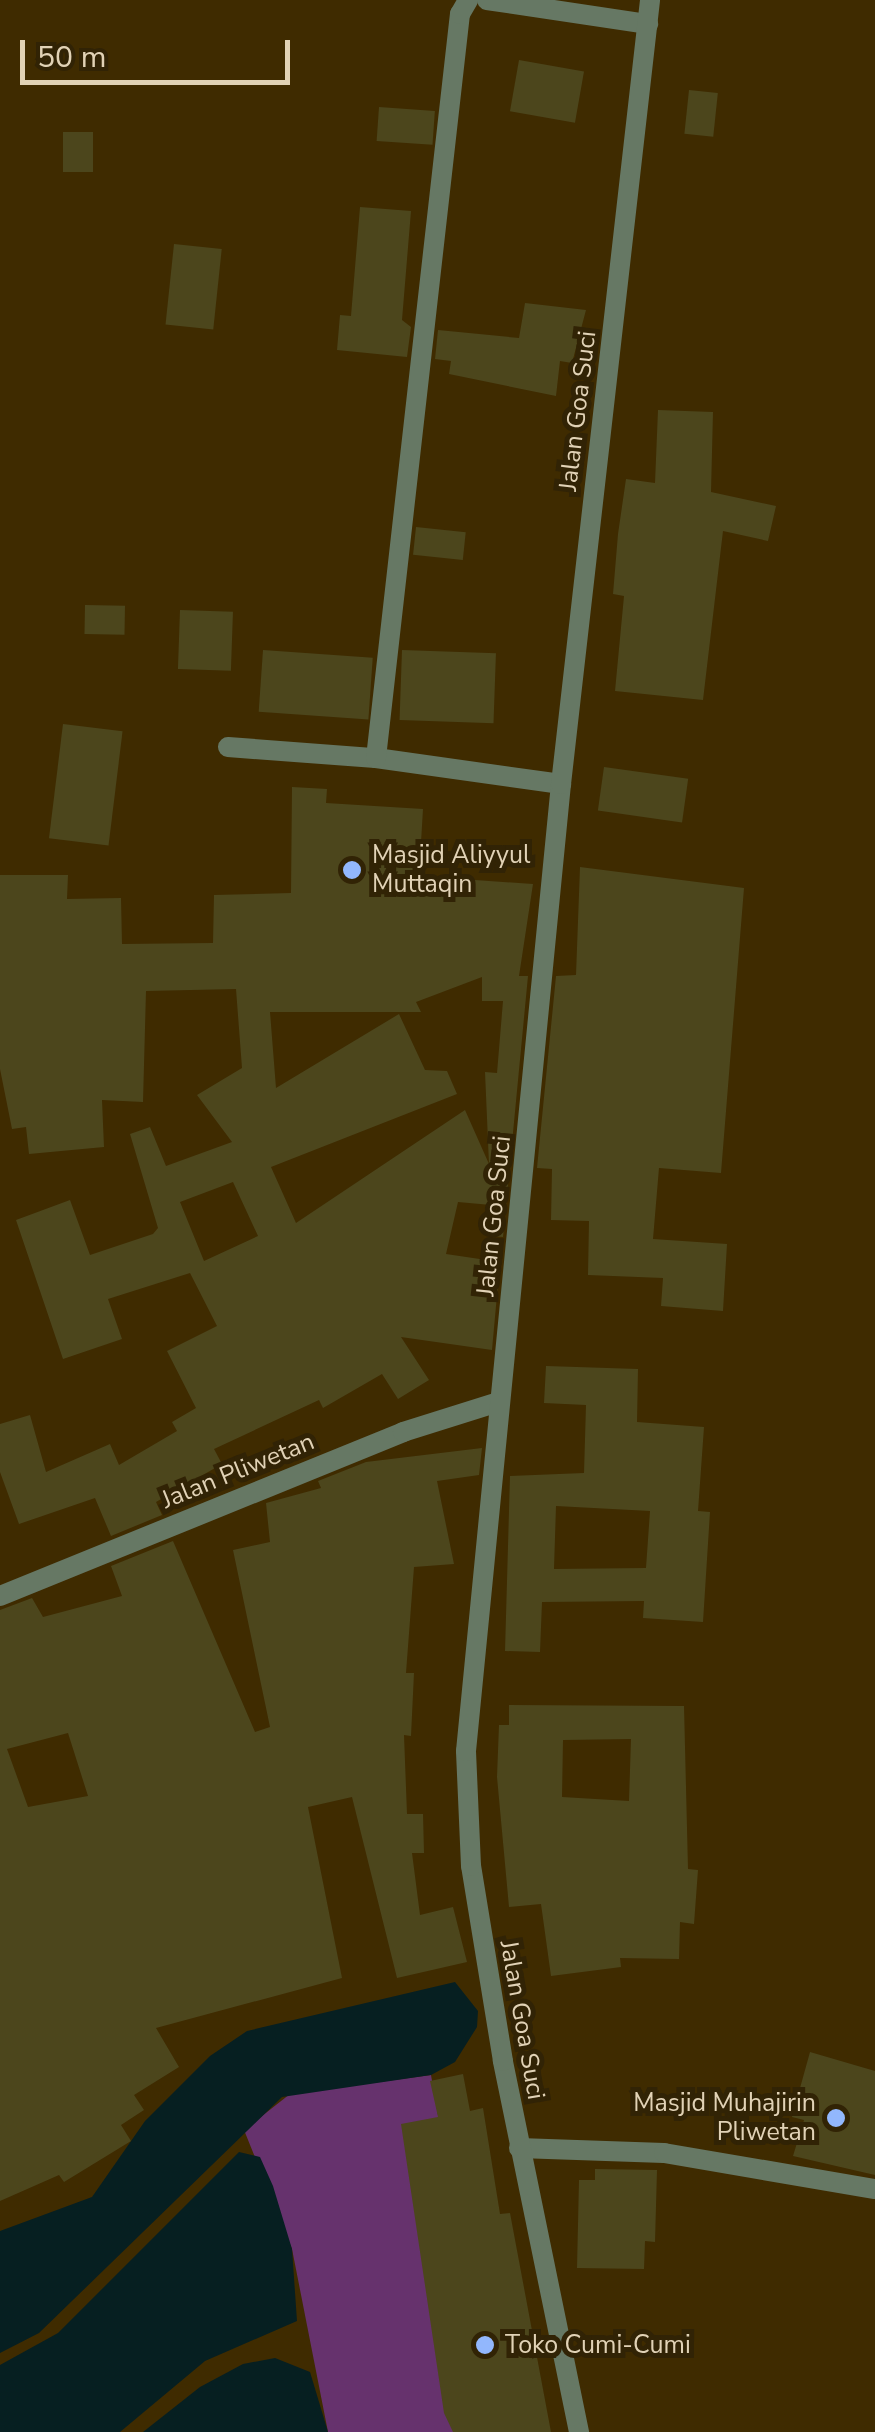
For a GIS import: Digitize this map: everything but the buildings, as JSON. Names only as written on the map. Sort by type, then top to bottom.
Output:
[{"type":"street","points":[[376,758],[460,14],[468,0]]},
{"type":"street","points":[[487,0],[648,24]]},
{"type":"street","name":"Jalan Goa Suci","points":[[580,2432],[520,2148],[467,1796],[498,1402],[560,784],[650,0]]},
{"type":"street","points":[[228,747],[376,758],[560,784]]},
{"type":"street","name":"Jalan Pliwetan","points":[[0,1596],[404,1432],[498,1402]]},
{"type":"street","points":[[520,2148],[664,2153],[875,2189]]},
{"type":"shaded area","points":[[431,2075],[446,2161],[453,2432],[328,2432],[292,2249],[244,2130],[290,2094]]},
{"type":"water","points":[[455,1982],[478,2011],[477,2027],[455,2062],[431,2075],[282,2097],[39,2333],[0,2353],[0,2231],[92,2197],[145,2121],[210,2056],[247,2031]]},
{"type":"water","points":[[239,2152],[260,2157],[273,2186],[292,2249],[297,2321],[205,2361],[120,2432],[0,2432],[0,2365],[58,2333]]},
{"type":"water","points":[[275,2358],[310,2372],[328,2432],[143,2432],[200,2387],[243,2364]]},
{"type":"place","name":"Masjid Aliyyul Muttaqin","points":[[352,870]]},
{"type":"place","name":"Masjid Muhajirin Pliwetan","points":[[836,2118]]},
{"type":"place","name":"Toko Cumi-Cumi","points":[[485,2345]]}]
